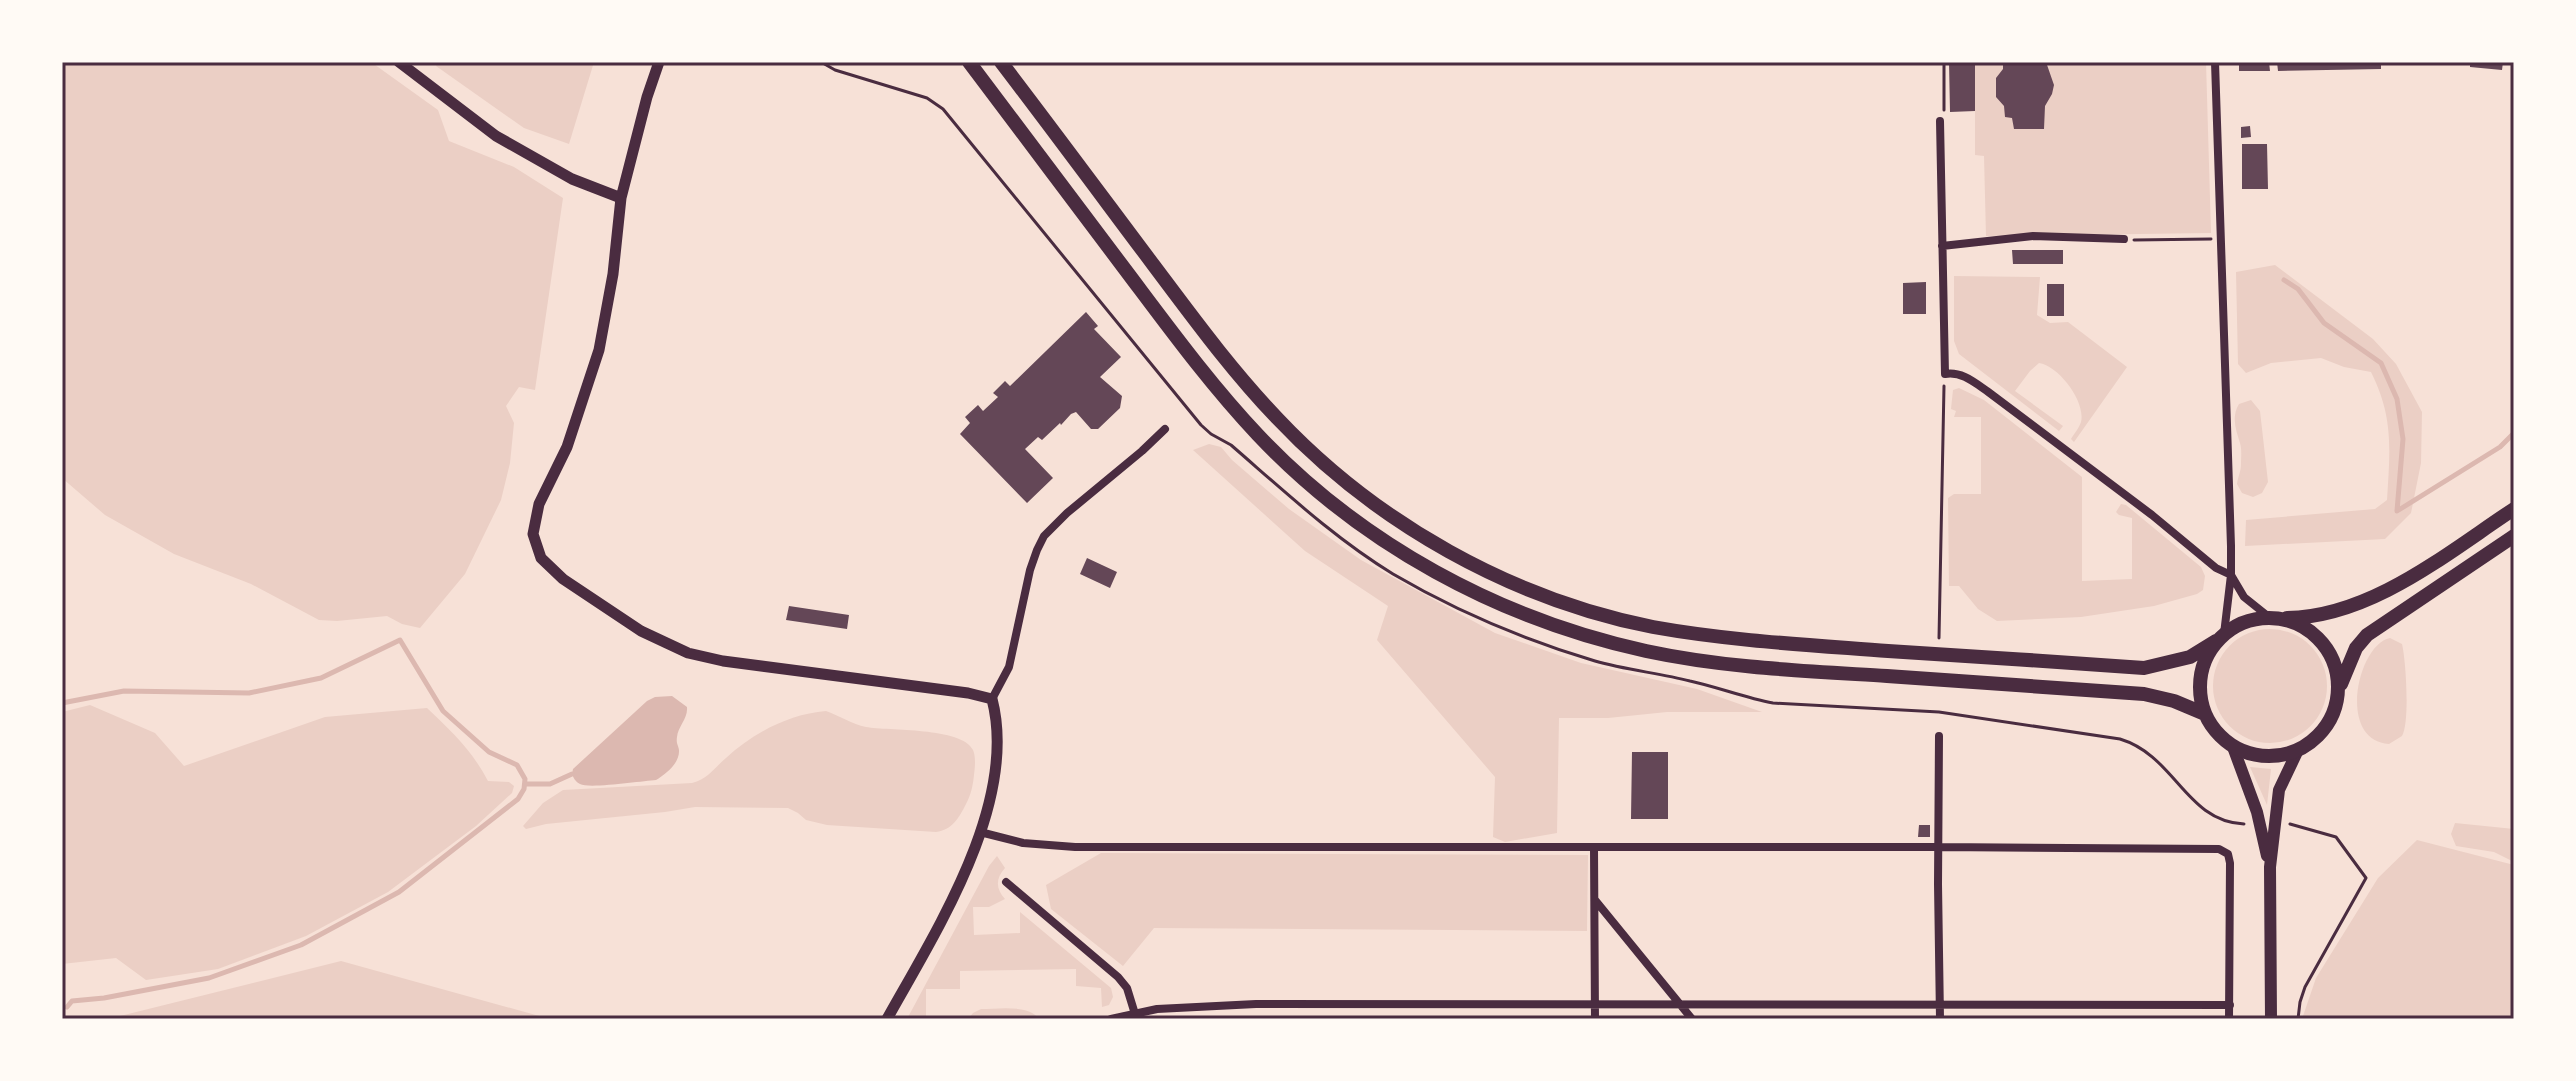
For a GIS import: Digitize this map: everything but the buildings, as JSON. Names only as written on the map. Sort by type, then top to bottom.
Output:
[{"type":"highway","points":[[969,62],[1194,360],[1259,436],[1343,511],[1415,560],[1462,586],[1515,610],[1586,635],[1696,660],[2144,694],[2174,701],[2205,714]]},
{"type":"highway","points":[[1001,62],[1202,329],[1278,419],[1331,469],[1387,513],[1428,539],[1486,570],[1547,596],[1604,615],[1666,629],[1746,640],[2144,668],[2190,657],[2241,623],[2321,614],[2365,602],[2514,509]]},
{"type":"highway","points":[[2220,638],[2206,658],[2200,693],[2205,714],[2216,731],[2233,747],[2261,756],[2283,755],[2298,750],[2321,734],[2330,721],[2348,663],[2367,635],[2514,536]]},
{"type":"highway","points":[[2273,618],[2305,628],[2323,643],[2335,663],[2339,692]]},
{"type":"main road","points":[[2233,747],[2257,812],[2270,867]]},
{"type":"main road","points":[[2271,1019],[2270,867],[2279,790],[2298,750]]},
{"type":"street","points":[[399,62],[496,136],[572,179],[621,198]]},
{"type":"street","points":[[659,62],[621,198],[613,274],[599,350],[567,447],[539,504],[533,534],[543,560],[563,579],[641,631],[688,653],[723,661],[968,693],[992,699]]},
{"type":"street","points":[[2215,62],[2223,239],[2231,575],[2220,638]]},
{"type":"street","points":[[1940,121],[1945,374],[1962,376],[1987,391],[2152,515],[2216,568],[2231,575],[2244,597],[2273,618]]},
{"type":"street","points":[[1942,246],[2033,236],[2124,239]]},
{"type":"street","points":[[887,1019],[966,873],[980,832],[999,736],[992,699],[1009,667],[1037,550],[1044,536],[1067,513],[1165,429]]},
{"type":"street","points":[[1939,736],[1940,1019]]},
{"type":"street","points":[[980,832],[1023,843],[1075,847],[2223,850],[2228,854],[2230,863],[2229,1019]]},
{"type":"street","points":[[1594,848],[1595,1019]]},
{"type":"street","points":[[1006,882],[1118,977],[1127,988],[1135,1014]]},
{"type":"street","points":[[1595,899],[1692,1019]]},
{"type":"street","points":[[1111,1019],[1157,1009],[1306,1003],[2230,1005]]},
{"type":"street","points":[[1195,1019],[1196,1008]]},
{"type":"path","points":[[821,62],[835,70],[927,98],[943,109],[1201,425],[1231,445],[1331,531],[1423,590],[1544,644],[1597,661],[1690,680],[1773,703],[1939,712],[2120,739],[2152,754],[2192,800],[2211,815],[2231,823],[2249,824]]},
{"type":"path","points":[[1940,121],[1944,111],[1944,62]]},
{"type":"path","points":[[2124,239],[2223,239]]},
{"type":"path","points":[[1939,646],[1945,374]]},
{"type":"path","points":[[2288,823],[2336,837],[2366,878],[2309,978],[2300,1002],[2298,1019]]},
{"type":"shaded area","points":[[62,62],[371,62],[438,110],[449,141],[514,167],[563,198],[535,390],[519,387],[506,406],[514,423],[510,463],[501,500],[465,574],[420,628],[387,616],[319,620],[251,584],[174,554],[105,515],[62,478]]},
{"type":"shaded area","points":[[438,62],[594,62],[569,144],[524,128],[436,66]]},
{"type":"shaded area","points":[[1975,62],[2206,62],[2211,233],[1986,236],[1984,156],[1975,155]]},
{"type":"shaded area","points":[[2275,265],[2373,339],[2396,364],[2422,412],[2421,463],[2411,513],[2385,539],[2245,546],[2246,520],[2375,509],[2387,500],[2389,434],[2384,404],[2371,372],[2344,367],[2321,358],[2271,363],[2246,373],[2238,364],[2236,272]]},
{"type":"shaded area","points":[[1954,276],[2040,277],[2037,315],[2050,323],[2068,322],[2127,367],[2074,442],[2071,439],[2081,422],[2079,405],[2069,386],[2055,371],[2039,363],[2015,391],[2063,426],[2059,431],[1959,354],[1954,341]]},
{"type":"shaded area","points":[[1959,388],[1984,400],[2082,477],[2082,581],[2132,579],[2132,518],[2116,512],[2121,504],[2201,567],[2205,576],[2203,590],[2154,606],[2081,617],[1997,621],[1978,609],[1959,586],[1949,586],[1948,498],[1954,494],[1981,494],[1981,417],[1954,417],[1956,411],[1951,409],[1953,390]]},
{"type":"shaded area","points":[[2251,400],[2260,411],[2268,482],[2262,493],[2253,497],[2242,493],[2237,484],[2241,445],[2235,419],[2239,404]]},
{"type":"shaded area","points":[[1209,444],[1221,447],[1289,509],[1361,560],[1495,633],[1581,663],[1697,689],[1762,712],[1667,712],[1608,718],[1559,718],[1557,833],[1505,842],[1493,837],[1495,777],[1377,640],[1388,606],[1305,551],[1193,450]]},
{"type":"shaded area","points":[[2270,629],[2292,634],[2310,646],[2322,664],[2327,686],[2322,708],[2310,726],[2292,738],[2270,743],[2248,738],[2230,726],[2218,708],[2213,686],[2218,664],[2230,646],[2248,634]]},
{"type":"shaded area","points":[[2390,638],[2402,644],[2407,705],[2402,736],[2389,744],[2373,739],[2362,727],[2358,692],[2369,657],[2379,644]]},
{"type":"shaded area","points":[[672,696],[687,707],[687,711],[677,737],[679,755],[668,771],[656,780],[604,785],[585,785],[576,781],[573,769],[647,701]]},
{"type":"shaded area","points":[[90,705],[155,733],[184,766],[325,717],[427,708],[468,750],[488,781],[509,782],[514,786],[512,793],[476,826],[388,892],[306,936],[218,969],[146,980],[116,958],[62,964],[62,712]]},
{"type":"shaded area","points":[[826,711],[866,727],[924,731],[955,737],[966,743],[973,750],[975,765],[968,801],[961,814],[946,829],[936,832],[827,825],[806,820],[788,808],[695,807],[526,829],[523,826],[543,803],[563,790],[698,781],[760,733],[799,716]]},
{"type":"shaded area","points":[[2250,767],[2271,769],[2267,805]]},
{"type":"shaded area","points":[[2455,823],[2514,829],[2514,862],[2494,852],[2456,846],[2451,834]]},
{"type":"shaded area","points":[[2417,840],[2514,865],[2514,1019],[2302,1019],[2316,978],[2378,878]]},
{"type":"shaded area","points":[[1101,853],[1588,855],[1587,931],[1154,928],[1123,966],[1051,909],[1046,885]]},
{"type":"shaded area","points":[[997,856],[1005,868],[998,884],[1005,899],[989,907],[973,907],[974,935],[1020,933],[1020,912],[1111,988],[1113,997],[1109,1005],[1102,1007],[1101,988],[1076,986],[1076,969],[960,971],[960,989],[926,989],[926,1019],[907,1019]]},
{"type":"shaded area","points":[[341,961],[550,1019],[108,1019]]},
{"type":"shaded area","points":[[981,1009],[1021,1009],[1039,1019],[968,1019]]},
{"type":"waterway","points":[[2284,280],[2298,289],[2324,323],[2381,363],[2397,399],[2403,439],[2397,511],[2500,447],[2514,433]]},
{"type":"waterway","points":[[62,703],[124,691],[249,693],[321,678],[400,640],[443,711],[489,752],[517,765],[525,779],[518,799],[399,892],[301,945],[209,978],[72,1001],[67,1007]]},
{"type":"waterway","points":[[525,784],[550,784],[572,774]]}]
